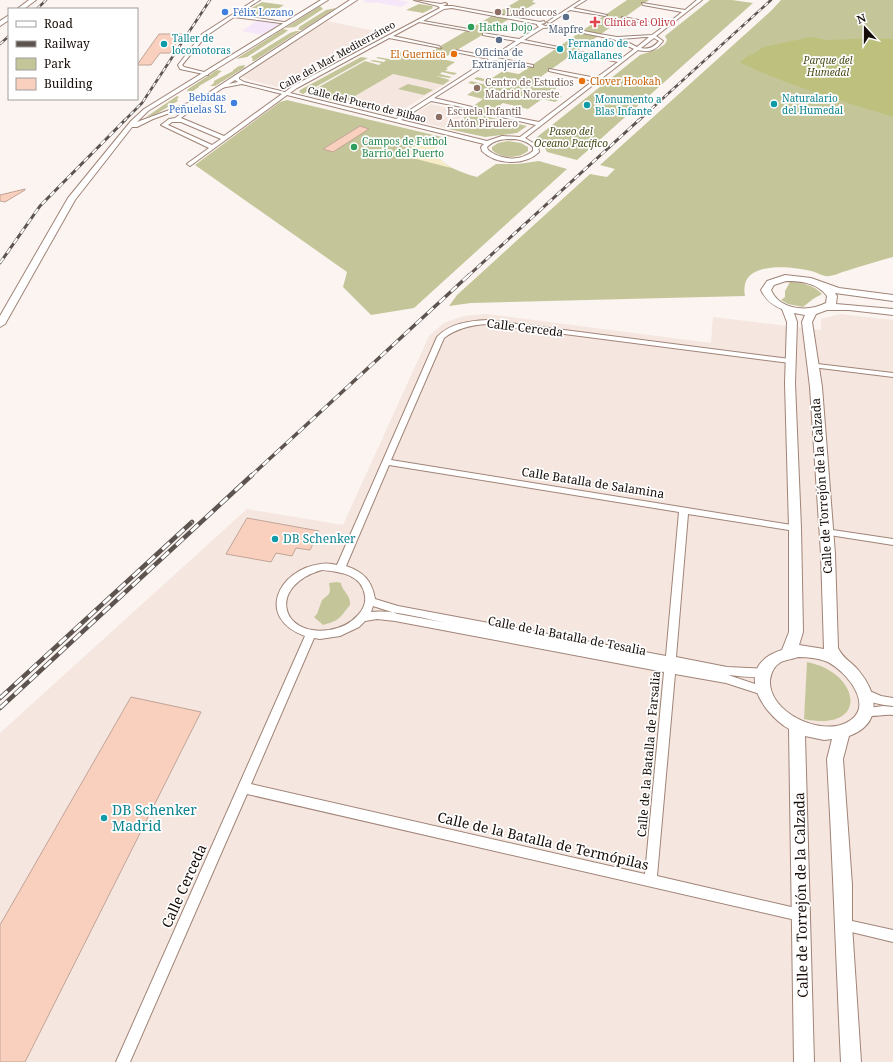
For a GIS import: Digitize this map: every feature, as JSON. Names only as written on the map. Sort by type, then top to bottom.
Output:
[{"type":"main road","points":[[21,8],[33,0]]},
{"type":"main road","points":[[0,24],[8,18]]},
{"type":"main road","points":[[893,298],[838,291],[806,279],[796,278],[781,279],[770,283],[766,288],[766,293],[770,299],[777,304],[799,311],[812,312],[827,307],[849,307],[893,312]]},
{"type":"main road","points":[[824,287],[832,296],[832,300],[827,307]]},
{"type":"main road","points":[[786,308],[792,322],[790,361],[795,528],[796,632],[788,652]]},
{"type":"main road","name":"Calle de Torrejón de la Calzada","points":[[812,312],[807,322],[816,386],[826,532],[830,638],[831,648],[836,660]]},
{"type":"main road","points":[[788,652],[812,652],[836,660],[854,675],[865,693],[867,706],[857,725],[842,732],[820,734],[789,723],[775,712],[763,691],[762,681],[763,672],[773,659],[788,652]]},
{"type":"main road","name":"Calle de Torrejón de la Calzada","points":[[798,727],[800,915],[804,1062]]},
{"type":"main road","points":[[842,732],[835,759],[843,885],[843,925],[851,1062]]},
{"type":"street","points":[[206,74],[182,68],[180,65],[204,35],[258,0]]},
{"type":"street","points":[[224,138],[181,120],[177,118],[177,116],[354,0]]},
{"type":"street","points":[[416,0],[442,6],[451,4],[541,25],[551,24],[610,36],[652,37],[660,39],[660,43],[650,49],[636,49],[610,36]]},
{"type":"street","points":[[551,24],[584,0]]},
{"type":"street","points":[[521,139],[700,0]]},
{"type":"street","points":[[0,324],[72,200],[84,182],[133,122],[144,112],[183,92],[206,74],[288,22],[326,3],[346,5]]},
{"type":"street","points":[[644,4],[686,11]]},
{"type":"street","name":"Calle del Mar Mediterráneo","points":[[190,164],[285,94],[418,21],[442,6]]},
{"type":"street","points":[[570,9],[605,15]]},
{"type":"street","points":[[233,16],[288,22]]},
{"type":"street","points":[[623,18],[666,26]]},
{"type":"street","points":[[418,21],[468,30]]},
{"type":"street","points":[[396,121],[521,41],[541,25]]},
{"type":"street","points":[[485,34],[558,48]]},
{"type":"street","points":[[389,37],[439,47]]},
{"type":"street","points":[[624,42],[631,37]]},
{"type":"street","points":[[457,51],[531,66]]},
{"type":"street","points":[[576,52],[622,61]]},
{"type":"street","points":[[223,63],[243,61],[250,63],[250,67]]},
{"type":"street","points":[[550,70],[597,80]]},
{"type":"street","points":[[237,76],[237,80],[242,83]]},
{"type":"street","name":"Calle del Puerto de Bilbao","points":[[221,87],[242,83],[487,143]]},
{"type":"street","points":[[192,96],[210,94]]},
{"type":"street","points":[[430,99],[470,108]]},
{"type":"street","points":[[123,135],[144,121],[182,109],[201,100]]},
{"type":"street","points":[[490,113],[540,124]]},
{"type":"street","points":[[181,120],[169,121],[164,125],[212,147]]},
{"type":"street","points":[[502,138],[521,139],[534,144],[536,149],[534,154],[521,159],[503,159],[489,155],[484,149],[487,143],[502,138]]},
{"type":"street","name":"Calle Cerceda","points":[[340,568],[388,462],[441,337],[448,331],[460,326],[487,322],[790,361]]},
{"type":"street","points":[[812,365],[893,375]]},
{"type":"street","name":"Calle Batalla de Salamina","points":[[388,462],[795,528]]},
{"type":"street","name":"Calle de la Batalla de Farsalia","points":[[651,880],[684,510]]},
{"type":"street","points":[[826,532],[893,542]]},
{"type":"street","points":[[322,567],[340,568],[353,572],[364,580],[370,589],[371,600],[370,606],[364,617],[357,623],[340,632],[326,635],[311,634],[298,630],[288,622],[281,610],[282,595],[290,582],[305,572],[322,567]]},
{"type":"street","name":"Calle de la Batalla de Tesalia","points":[[371,600],[380,605],[398,610],[670,664],[748,685],[763,691]]},
{"type":"street","name":"Calle de la Batalla de Tesalia","points":[[364,617],[377,615],[395,617],[670,664],[748,673],[763,672]]},
{"type":"street","name":"Calle Cerceda","points":[[123,1062],[311,634]]},
{"type":"street","points":[[865,693],[880,700],[893,702]]},
{"type":"street","points":[[865,712],[883,710],[893,711]]},
{"type":"street","name":"Calle de la Batalla de Termópilas","points":[[244,788],[800,915]]},
{"type":"street","points":[[843,925],[893,936]]},
{"type":"shaded area","points":[[366,0],[398,0],[409,2],[401,7],[375,2],[363,2]]},
{"type":"shaded area","points":[[258,20],[276,22],[280,24],[263,35],[242,31]]},
{"type":"shaded area","points":[[327,21],[385,33],[285,87],[277,87],[243,78],[244,76]]},
{"type":"shaded area","points":[[393,74],[443,85],[396,114],[387,114],[343,103]]},
{"type":"shaded area","name":"Escuela Infantil Antón Pirulero","points":[[431,104],[465,112],[468,115],[448,129],[411,119],[412,116]]},
{"type":"shaded area","points":[[486,314],[711,343],[713,317],[821,330],[821,319],[840,314],[893,320],[893,1062],[0,1062],[0,733],[247,509],[343,525],[429,336],[444,323],[464,316]]},
{"type":"green space","points":[[519,0],[534,0],[532,2],[536,3],[442,59],[455,62],[446,68],[448,69],[445,71],[457,73],[454,75],[442,72],[440,74],[452,77],[449,78],[436,76],[450,80],[443,85],[393,74],[343,103],[310,95],[308,93],[365,61],[379,65],[381,63],[370,61],[373,60],[384,62],[386,60],[376,58],[389,59],[404,50],[425,55]]},
{"type":"green space","points":[[627,0],[649,0],[539,78],[563,83],[550,93],[562,96],[560,98],[547,95],[545,97],[558,100],[555,102],[542,99],[528,109],[503,103],[485,116],[527,126],[517,133],[485,137],[448,129],[468,115],[465,112],[483,99],[467,95],[480,86],[468,83],[471,81],[483,84],[486,82],[474,79],[477,77],[489,80],[503,71],[519,74]]},
{"type":"green space","name":"Paseo del Oceano Pacífico","points":[[710,0],[732,0],[753,3],[577,160],[547,152],[544,146],[536,139],[537,137],[640,55],[658,49],[665,44],[667,40],[665,36]]},
{"type":"green space","name":"Parque del Humedal","points":[[781,0],[893,0],[893,257],[829,276],[824,276],[802,269],[779,267],[768,268],[757,271],[749,276],[745,284],[745,296],[471,303],[449,306],[457,295],[590,174],[607,177],[615,169],[600,165],[772,10]]},
{"type":"green space","points":[[262,2],[284,5],[261,19],[240,15]]},
{"type":"green space","points":[[419,4],[432,6],[433,8],[423,13],[406,10]]},
{"type":"green space","points":[[320,6],[323,9],[295,27],[285,28]]},
{"type":"green space","points":[[336,8],[302,30],[298,30],[299,27],[326,10]]},
{"type":"green space","points":[[283,29],[288,30],[247,57],[236,59]]},
{"type":"green space","points":[[300,31],[252,61],[253,59],[251,57],[290,33]]},
{"type":"green space","name":"Parque del Humedal","points":[[811,37],[828,40],[872,38],[893,39],[893,117],[798,87],[740,62],[763,47]]},
{"type":"green space","points":[[361,57],[368,58],[303,94],[299,92],[300,90]]},
{"type":"green space","points":[[245,65],[244,68],[215,86],[210,86],[214,83],[214,81],[233,71],[239,66]]},
{"type":"green space","points":[[217,70],[222,71],[193,91],[187,92],[188,89]]},
{"type":"green space","points":[[408,84],[433,90],[424,95],[398,89]]},
{"type":"green space","points":[[177,96],[179,97],[177,99],[178,101],[156,114],[146,117]]},
{"type":"green space","points":[[287,100],[442,137],[437,145],[436,153],[440,159],[453,168],[477,177],[496,164],[518,164],[539,161],[567,169],[414,308],[371,315],[343,287],[347,272],[195,165],[280,102]]},
{"type":"green space","points":[[508,141],[521,143],[528,147],[528,151],[515,157],[510,157],[500,155],[492,150],[492,147],[498,143]]},
{"type":"green space","points":[[790,282],[815,288],[822,294],[803,307],[788,304],[781,300],[785,297],[785,291]]},
{"type":"green space","points":[[329,583],[341,583],[349,598],[350,605],[339,618],[333,622],[323,625],[314,617],[317,614],[322,600],[329,594]]},
{"type":"green space","points":[[807,662],[825,668],[839,678],[847,689],[850,700],[848,710],[840,718],[825,721],[804,719]]},
{"type":"sand","points":[[420,142],[437,145],[438,156],[451,168],[401,155]]},
{"type":"building","name":"Taller de locomotoras","points":[[159,34],[182,34],[170,53],[160,53],[151,65],[138,65]]},
{"type":"building","name":"Campos de Fútbol Barrio del Puerto","points":[[360,126],[369,129],[333,152],[323,149]]},
{"type":"building","points":[[25,189],[5,202],[0,201],[0,195]]},
{"type":"building","name":"DB Schenker","points":[[247,518],[319,531],[310,550],[296,548],[292,556],[276,553],[271,562],[226,554]]},
{"type":"building","name":"DB Schenker Madrid","points":[[131,697],[201,712],[25,1062],[0,1062],[0,925]]},
{"type":"railway","points":[[38,8],[46,0]]},
{"type":"railway","points":[[125,120],[142,103],[210,0]]},
{"type":"railway","points":[[638,121],[771,0]]},
{"type":"railway","points":[[0,44],[8,37]]},
{"type":"railway","points":[[0,263],[40,206],[125,120]]},
{"type":"railway","points":[[468,276],[639,120]]},
{"type":"railway","points":[[251,476],[469,275]]},
{"type":"railway","points":[[0,708],[252,475]]},
{"type":"railway","points":[[0,698],[192,522]]},
{"type":"place","name":"Félix Lozano","points":[[225,12]]},
{"type":"place","name":"Ludocucos","points":[[498,12]]},
{"type":"place","name":"Mapfre","points":[[566,17]]},
{"type":"place","name":"Clínica el Olivo","points":[[595,22]]},
{"type":"place","name":"Hatha Dojo","points":[[471,27]]},
{"type":"place","name":"Oficina de Extranjería","points":[[499,40]]},
{"type":"place","name":"Taller de locomotoras","points":[[164,44]]},
{"type":"place","name":"Fernando de Magallanes","points":[[560,49]]},
{"type":"place","name":"El Guernica","points":[[454,54]]},
{"type":"place","name":"Clover Hookah","points":[[582,81]]},
{"type":"place","name":"Centro de Estudios Madrid Noreste","points":[[477,88]]},
{"type":"place","name":"Bebidas Peñuelas SL","points":[[234,103]]},
{"type":"place","name":"Naturalario del Humedal","points":[[774,104]]},
{"type":"place","name":"Monumento a Blas Infante","points":[[587,105]]},
{"type":"place","name":"Escuela Infantil Antón Pirulero","points":[[439,117]]},
{"type":"place","name":"Campos de Fútbol Barrio del Puerto","points":[[354,147]]},
{"type":"place","name":"DB Schenker","points":[[275,539]]},
{"type":"place","name":"DB Schenker Madrid","points":[[104,818]]}]
